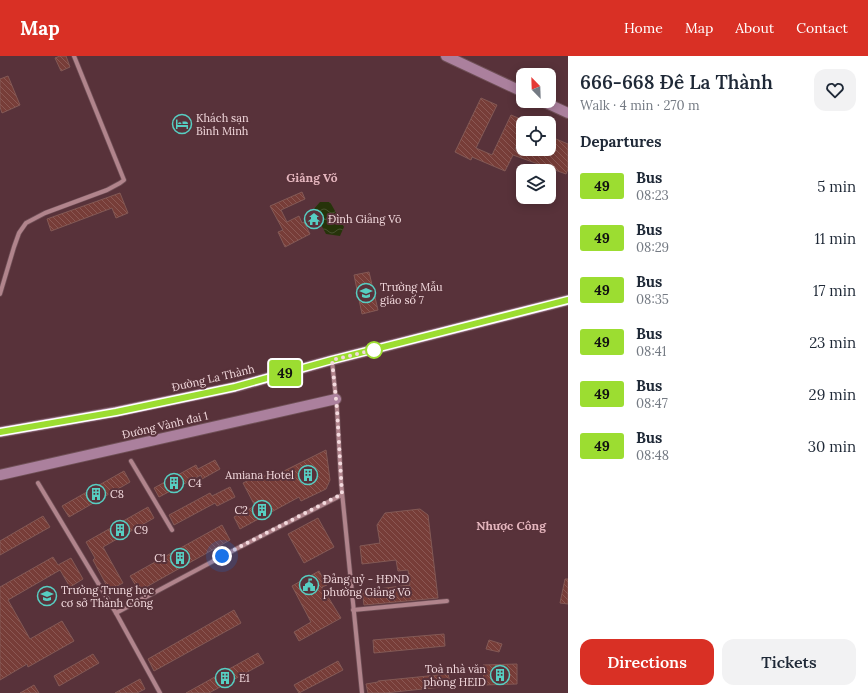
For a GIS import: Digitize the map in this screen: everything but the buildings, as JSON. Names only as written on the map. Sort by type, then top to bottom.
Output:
[{"type":"main road","points":[[446,56],[516,89]]},
{"type":"main road","points":[[556,107],[568,113]]},
{"type":"main road","name":"Đường La Thành","points":[[0,432],[116,412],[235,387],[332,360],[568,300]]},
{"type":"main road","name":"Đường Vành đai 1","points":[[0,475],[336,399]]},
{"type":"street","points":[[0,294],[19,233],[26,223],[45,213],[107,190],[124,180],[74,56]]},
{"type":"street","points":[[332,360],[342,494],[362,693]]},
{"type":"street","points":[[131,461],[172,530]]},
{"type":"street","points":[[38,483],[116,614],[160,693]]},
{"type":"street","points":[[116,614],[342,494]]},
{"type":"street","points":[[353,610],[447,601]]},
{"type":"water","points":[[320,202],[330,202],[344,227],[340,236],[326,234],[313,210]]},
{"type":"bus line","name":"49","points":[[0,432],[116,412],[235,387],[332,360],[568,300]]},
{"type":"place","name":"Khách sạn Bình Minh","points":[[182,124]]},
{"type":"place","name":"Đình Giảng Võ","points":[[314,219]]},
{"type":"place","name":"Trường Mẫu giáo số 7","points":[[366,293]]},
{"type":"place","name":"Amiana Hotel","points":[[308,475]]},
{"type":"place","name":"C4","points":[[174,483]]},
{"type":"place","name":"C8","points":[[96,494]]},
{"type":"place","name":"C2","points":[[262,510]]},
{"type":"place","name":"C9","points":[[120,530]]},
{"type":"place","name":"C1","points":[[180,558]]},
{"type":"place","name":"Đảng uỷ - HĐND phường Giảng Võ","points":[[309,585]]},
{"type":"place","name":"Trường Trung học cơ sở Thành Công","points":[[47,596]]},
{"type":"place","name":"Toà nhà văn phòng HEID","points":[[500,675]]},
{"type":"place","name":"E1","points":[[225,678]]},
{"type":"district","name":"Giảng Võ","points":[[312,177]]},
{"type":"district","name":"Nhược Công","points":[[511,525]]},
{"type":"route","points":[[222,556],[342,494],[337,409],[332,360],[374,350]]}]
